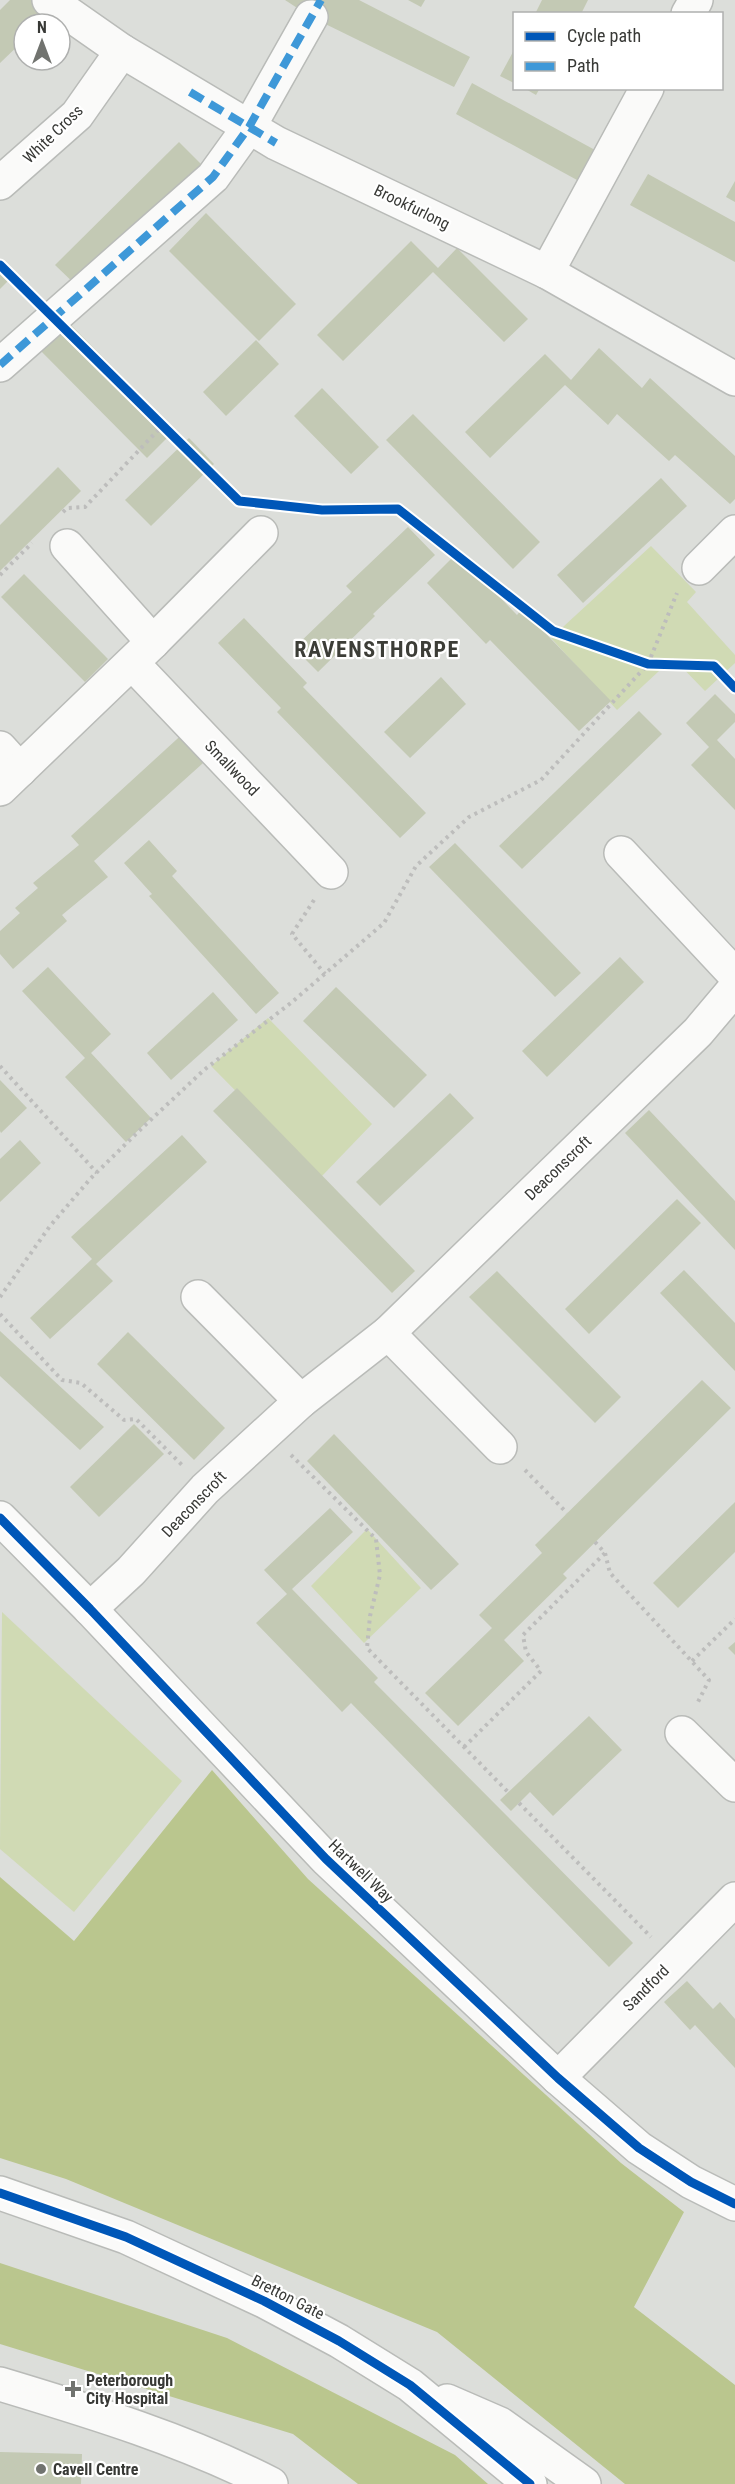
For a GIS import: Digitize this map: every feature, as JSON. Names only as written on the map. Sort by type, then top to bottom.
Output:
[{"type":"street","points":[[49,0],[122,51]]},
{"type":"street","points":[[0,365],[262,135],[311,17]]},
{"type":"street","name":"Brookfurlong","points":[[122,51],[262,135],[547,272],[735,379]]},
{"type":"street","name":"White Cross","points":[[0,183],[77,115],[122,51]]},
{"type":"street","points":[[547,272],[646,90]]},
{"type":"street","name":"Smallwood","points":[[63,531],[143,653],[331,872]]},
{"type":"street","points":[[699,568],[735,532]]},
{"type":"street","points":[[7,769],[143,653],[261,533]]},
{"type":"street","name":"Deaconscroft","points":[[90,1609],[131,1571],[205,1489],[301,1401],[388,1333],[698,1032],[732,993],[621,853]]},
{"type":"street","points":[[198,1297],[301,1401]]},
{"type":"street","points":[[388,1333],[501,1447]]},
{"type":"street","name":"Hartwell Way","points":[[0,1518],[90,1609],[326,1859],[558,2078],[639,2148],[691,2182],[735,2204]]},
{"type":"street","points":[[682,1733],[735,1785]]},
{"type":"street","name":"Sandford","points":[[558,2078],[735,1899]]},
{"type":"street","name":"Bretton Gate","points":[[0,2193],[126,2238],[264,2301],[339,2341],[410,2385],[530,2484]]},
{"type":"street","points":[[0,2384],[118,2420],[234,2465],[271,2484]]},
{"type":"street","name":"Bretton Gate","points":[[410,2385],[501,2424],[584,2484]]},
{"type":"path","points":[[154,417],[171,433]]},
{"type":"path","points":[[63,531],[67,508],[85,507],[163,425]]},
{"type":"path","points":[[0,575],[33,542]]},
{"type":"path","points":[[0,1297],[50,1226],[97,1173],[204,1070],[292,1002],[384,923],[416,866],[469,817],[541,780],[648,664],[673,600],[686,580],[699,568]]},
{"type":"path","points":[[637,660],[648,664],[659,664]]},
{"type":"path","points":[[325,974],[292,934],[331,872]]},
{"type":"path","points":[[0,1066],[97,1173]]},
{"type":"path","points":[[0,1314],[62,1380],[81,1383],[124,1420],[135,1419],[205,1489]]},
{"type":"path","points":[[267,1432],[376,1539],[380,1575],[370,1616],[367,1648],[508,1792]]},
{"type":"path","points":[[501,1447],[567,1513]]},
{"type":"path","points":[[595,1542],[605,1553],[610,1573],[709,1680],[682,1733]]},
{"type":"path","points":[[464,1747],[541,1671],[526,1652],[523,1635],[605,1553]]},
{"type":"path","points":[[692,1661],[735,1618]]},
{"type":"path","points":[[519,1803],[674,1960]]},
{"type":"green space","points":[[651,546],[696,592],[687,602],[735,655],[735,663],[705,691],[673,658],[617,710],[551,638]]},
{"type":"green space","points":[[268,1018],[372,1124],[321,1177],[211,1066]]},
{"type":"green space","points":[[367,1529],[421,1588],[364,1643],[311,1586]]},
{"type":"green space","points":[[2,1612],[182,1781],[74,1912],[0,1849]]},
{"type":"green space","points":[[212,1770],[308,1879],[621,2163],[684,2212],[634,2307],[735,2385],[735,2484],[625,2484],[437,2332],[66,2179],[0,2158],[0,1877],[74,1941]]},
{"type":"green space","points":[[0,2263],[227,2338],[455,2455],[488,2484],[358,2484],[293,2434],[0,2344]]},
{"type":"building","points":[[10,0],[33,0],[45,12],[12,12],[12,52],[0,63],[0,10]]},
{"type":"building","points":[[285,0],[359,0],[470,57],[454,87],[311,17]]},
{"type":"building","points":[[408,0],[425,0],[421,7]]},
{"type":"building","points":[[542,0],[588,0],[582,12],[536,12]]},
{"type":"building","points":[[513,52],[513,82],[500,76]]},
{"type":"building","points":[[472,83],[595,150],[577,180],[456,114]]},
{"type":"building","points":[[527,90],[539,90],[536,95]]},
{"type":"building","points":[[179,142],[203,166],[79,288],[55,265]]},
{"type":"building","points":[[648,174],[735,222],[735,262],[630,205]]},
{"type":"building","points":[[735,181],[735,202],[726,197]]},
{"type":"building","points":[[206,213],[296,304],[259,341],[169,251]]},
{"type":"building","points":[[411,241],[438,268],[457,248],[528,319],[504,342],[433,272],[343,361],[317,335]]},
{"type":"building","points":[[0,263],[13,276],[0,289]]},
{"type":"building","points":[[61,315],[175,430],[147,458],[33,343]]},
{"type":"building","points":[[256,340],[279,364],[226,416],[203,392]]},
{"type":"building","points":[[599,348],[642,388],[650,378],[735,456],[735,499],[730,504],[675,455],[669,461],[617,414],[608,425],[565,385],[490,458],[465,432],[545,354],[571,380]]},
{"type":"building","points":[[322,388],[379,447],[351,474],[294,416]]},
{"type":"building","points":[[413,414],[540,542],[513,569],[386,440]]},
{"type":"building","points":[[189,438],[214,464],[151,526],[125,500]]},
{"type":"building","points":[[58,467],[81,491],[0,571],[0,525]]},
{"type":"building","points":[[661,478],[687,506],[583,603],[557,575]]},
{"type":"building","points":[[408,527],[435,555],[373,614],[375,616],[318,672],[294,648],[352,592],[346,586]]},
{"type":"building","points":[[457,553],[517,615],[522,609],[611,701],[579,731],[490,640],[486,644],[427,583]]},
{"type":"building","points":[[24,574],[108,659],[85,682],[1,597]]},
{"type":"building","points":[[244,618],[307,683],[303,687],[426,813],[400,838],[277,712],[281,708],[218,643]]},
{"type":"building","points":[[441,677],[466,704],[410,758],[384,732]]},
{"type":"building","points":[[715,694],[735,714],[735,722],[717,740],[735,759],[735,810],[691,765],[709,747],[686,723]]},
{"type":"building","points":[[639,711],[662,734],[522,869],[499,846]]},
{"type":"building","points":[[188,729],[212,755],[94,861],[108,877],[62,915],[67,921],[13,969],[0,954],[0,931],[20,913],[15,908],[38,888],[33,883],[79,845],[71,836]]},
{"type":"building","points":[[149,840],[177,871],[172,876],[279,993],[256,1014],[149,896],[152,894],[124,863]]},
{"type":"building","points":[[455,843],[581,973],[555,997],[429,867]]},
{"type":"building","points":[[620,957],[644,982],[547,1077],[522,1051]]},
{"type":"building","points":[[48,967],[111,1034],[91,1053],[151,1118],[126,1142],[65,1077],[85,1058],[22,991]]},
{"type":"building","points":[[336,987],[427,1075],[394,1108],[303,1021]]},
{"type":"building","points":[[213,992],[238,1020],[171,1080],[147,1053]]},
{"type":"building","points":[[0,1080],[27,1108],[1,1133],[0,1131]]},
{"type":"building","points":[[237,1088],[415,1271],[392,1293],[213,1111]]},
{"type":"building","points":[[450,1093],[474,1118],[380,1206],[356,1182]]},
{"type":"building","points":[[649,1110],[735,1201],[735,1250],[625,1133]]},
{"type":"building","points":[[182,1135],[207,1162],[96,1264],[113,1281],[50,1339],[30,1318],[92,1259],[71,1237]]},
{"type":"building","points":[[20,1140],[41,1163],[0,1202],[0,1159]]},
{"type":"building","points":[[677,1199],[701,1223],[589,1334],[565,1309]]},
{"type":"building","points":[[684,1270],[735,1323],[735,1371],[660,1293]]},
{"type":"building","points":[[497,1271],[621,1397],[595,1423],[469,1297]]},
{"type":"building","points":[[0,1331],[104,1427],[80,1450],[0,1376]]},
{"type":"building","points":[[128,1332],[225,1428],[194,1460],[97,1364]]},
{"type":"building","points":[[702,1380],[731,1408],[563,1574],[567,1578],[504,1640],[524,1661],[458,1726],[425,1693],[492,1628],[479,1615],[542,1553],[535,1545]]},
{"type":"building","points":[[134,1424],[164,1454],[99,1517],[70,1487]]},
{"type":"building","points":[[334,1434],[459,1564],[431,1590],[307,1461]]},
{"type":"building","points":[[735,1502],[735,1552],[678,1608],[653,1583]]},
{"type":"building","points":[[330,1508],[353,1532],[292,1589],[378,1678],[374,1682],[633,1943],[609,1967],[351,1703],[342,1712],[256,1623],[287,1594],[264,1570]]},
{"type":"building","points":[[735,1642],[735,1655],[728,1648]]},
{"type":"building","points":[[589,1716],[622,1750],[553,1816],[530,1792],[511,1811],[500,1800]]},
{"type":"building","points":[[687,1981],[713,2009],[720,2002],[735,2019],[735,2068],[695,2025],[690,2030],[664,2002]]},
{"type":"building","name":"Cavell Centre","points":[[0,2452],[82,2454],[81,2484],[0,2484]]},
{"type":"marked path","points":[[0,365],[213,177],[249,127],[321,0]]},
{"type":"marked path","points":[[190,92],[276,143]]},
{"type":"cycle path","points":[[0,265],[239,501],[322,510],[398,509],[553,631],[648,664],[714,666],[735,688]]},
{"type":"cycle path","points":[[0,1518],[90,1609],[326,1859],[558,2078],[639,2148],[691,2182],[735,2204]]},
{"type":"cycle path","points":[[0,2193],[126,2237],[264,2301],[339,2341],[410,2385],[530,2484]]},
{"type":"place","name":"Peterborough City Hospital","points":[[73,2389]]},
{"type":"place","name":"Cavell Centre","points":[[41,2469]]},
{"type":"district","name":"RAVENSTHORPE","points":[[377,649]]}]
